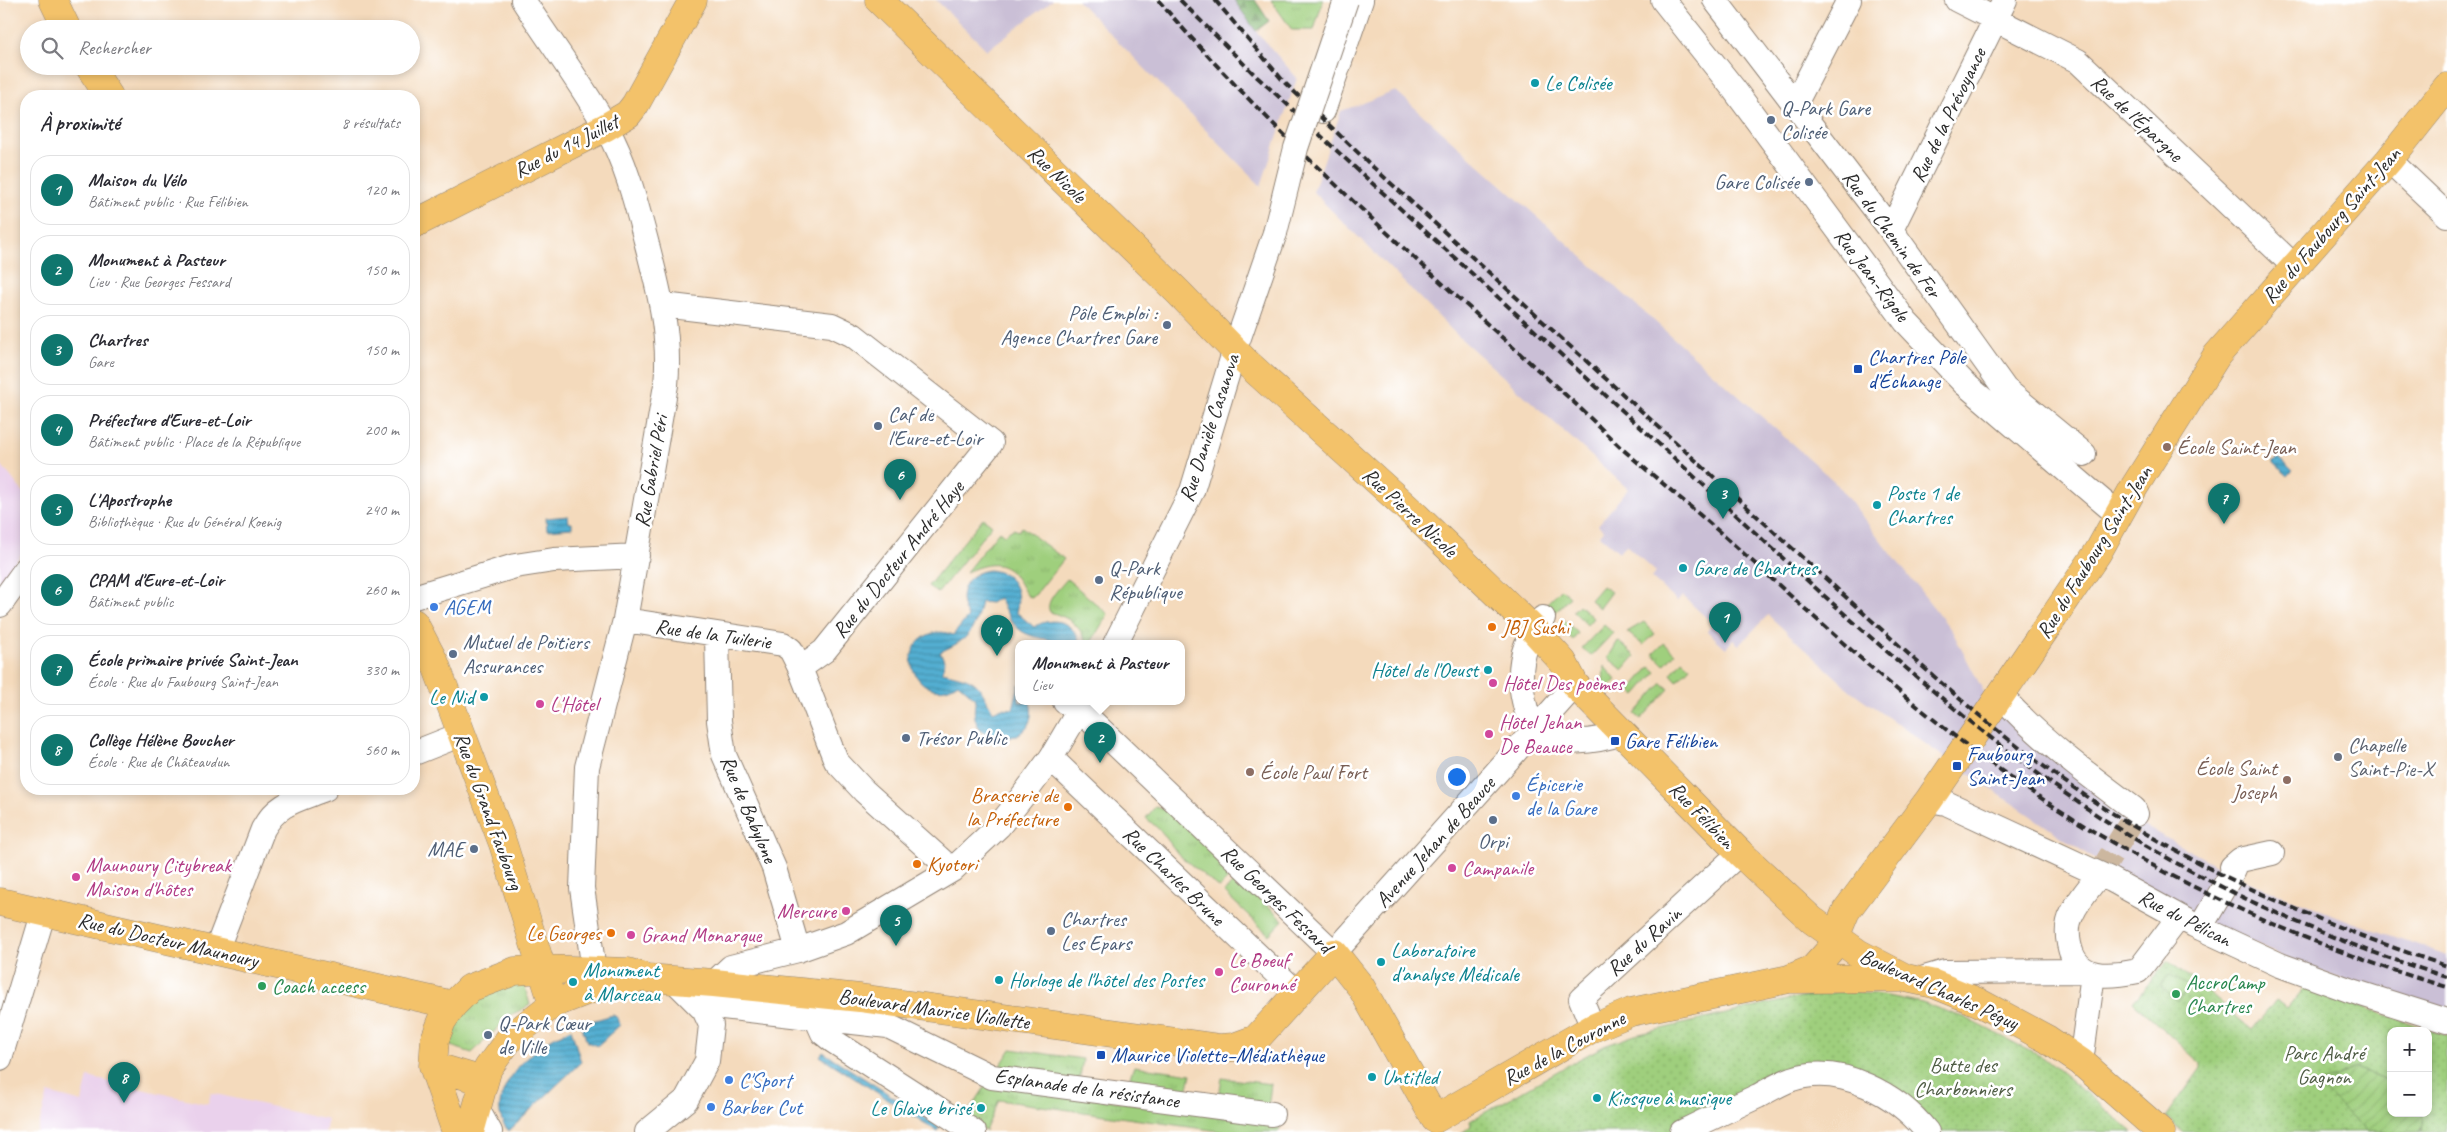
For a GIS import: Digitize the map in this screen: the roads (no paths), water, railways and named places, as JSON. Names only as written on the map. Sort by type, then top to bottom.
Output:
[{"type":"main road","points":[[53,0],[63,20]]},
{"type":"main road","name":"Rue du 14 Juillet","points":[[420,221],[628,114],[635,105],[694,0]]},
{"type":"main road","name":"Rue Nicole","points":[[879,0],[1234,349]]},
{"type":"main road","points":[[95,75],[105,90]]},
{"type":"main road","name":"Rue du Faubourg Saint-Jean","points":[[1835,937],[1846,911],[1930,800],[2098,552],[2175,420],[2217,355],[2389,160],[2447,87]]},
{"type":"main road","name":"Rue Pierre Nicole","points":[[1234,349],[1280,395],[1538,624],[1563,662],[1575,685]]},
{"type":"main road","name":"Rue du Grand Faubourg","points":[[420,635],[435,664],[503,844],[553,1004]]},
{"type":"main road","name":"Rue Félibien","points":[[1575,685],[1740,853],[1812,920],[1835,937]]},
{"type":"main road","name":"Rue du Docteur Maunoury","points":[[0,902],[453,1005]]},
{"type":"main road","name":"Rue de la Couronne","points":[[1439,1126],[1593,1028],[1631,1012],[1789,979],[1813,969],[1830,950],[1835,937]]},
{"type":"main road","name":"Boulevard Charles Péguy","points":[[1835,937],[1858,953],[1912,979],[1934,984],[1978,1002],[2047,1039],[2081,1062],[2161,1132]]},
{"type":"main road","name":"Boulevard Maurice Viollette","points":[[647,978],[714,983],[810,1004],[1220,1048],[1234,1047],[1256,1039],[1334,953]]},
{"type":"main road","name":"Rue Georges Fessard","points":[[1334,953],[1361,987],[1439,1126]]},
{"type":"main road","points":[[456,1132],[433,1066],[435,1039],[442,1021],[453,1005],[470,988],[490,978],[515,971],[543,969],[628,972],[647,978]]},
{"type":"main road","points":[[479,1124],[483,1081],[488,1068],[510,1038],[553,1004],[588,990],[647,978]]},
{"type":"main road","name":"Rue de la Couronne","points":[[1789,979],[1912,979]]},
{"type":"main road","points":[[433,1066],[483,1081]]},
{"type":"street","name":"Rue Gabriel Péri","points":[[523,0],[606,127],[632,187],[663,305],[667,371],[637,556],[608,693],[588,767],[585,788],[582,888],[594,970]]},
{"type":"street","name":"Rue Danièle Casanova","points":[[1275,233],[1296,148],[1346,0]]},
{"type":"street","name":"Rue Danièle Casanova","points":[[1117,640],[1192,491],[1234,349],[1275,233],[1323,111],[1361,0]]},
{"type":"street","name":"Rue Jean-Rigole","points":[[1663,0],[1733,88],[1906,322],[1964,383],[2108,507],[2120,513]]},
{"type":"street","name":"Rue du Chemin de Fer","points":[[1715,0],[1890,230],[2005,389],[2084,454]]},
{"type":"street","points":[[1795,104],[1849,0]]},
{"type":"street","name":"Rue de l'Épargne","points":[[1957,0],[2000,10],[2078,61],[2295,267]]},
{"type":"street","name":"Rue de la Prévoyance","points":[[1890,230],[2000,10]]},
{"type":"street","points":[[2389,160],[2447,215]]},
{"type":"street","name":"Rue du Docteur André Haye","points":[[663,305],[832,325],[853,335],[990,443],[824,651],[800,668]]},
{"type":"street","points":[[420,595],[515,566],[554,560],[637,556]]},
{"type":"street","points":[[0,605],[20,577]]},
{"type":"street","name":"Rue de la Tuilerie","points":[[624,620],[717,636],[783,644],[791,650],[800,668],[836,761],[864,790],[938,855],[952,870]]},
{"type":"street","points":[[1538,624],[1523,655],[1520,673],[1527,714],[1536,729],[1547,736],[1587,742],[1602,740],[1622,733]]},
{"type":"street","name":"Rue de Babylone","points":[[717,636],[719,721],[724,755],[774,868],[798,950]]},
{"type":"street","name":"Avenue Jehan de Beauce","points":[[1334,953],[1575,685]]},
{"type":"street","points":[[2001,696],[2051,746],[2134,809],[2136,814]]},
{"type":"street","points":[[714,983],[731,967],[798,950],[846,932],[952,870],[999,826],[1051,758],[1076,705]]},
{"type":"street","name":"Rue Georges Fessard","points":[[1077,705],[1334,953]]},
{"type":"street","points":[[420,751],[462,734]]},
{"type":"street","name":"Rue Charles Brune","points":[[1051,758],[1297,993]]},
{"type":"street","points":[[216,951],[263,829],[272,814],[283,806],[310,795]]},
{"type":"street","name":"Rue du Pélican","points":[[1930,800],[1946,803],[2099,876],[2200,928],[2289,968],[2447,1022]]},
{"type":"street","points":[[2200,928],[2234,870],[2232,867],[2249,857],[2272,853]]},
{"type":"street","name":"Rue du Ravin","points":[[1593,1028],[1580,999],[1731,861]]},
{"type":"street","points":[[2088,972],[2073,961],[2068,937],[2068,925],[2072,914],[2099,876]]},
{"type":"street","points":[[0,1058],[44,911]]},
{"type":"street","points":[[1912,979],[1945,972],[2088,972],[2122,974],[2138,971],[2179,917]]},
{"type":"street","points":[[2081,1062],[2088,972]]},
{"type":"street","points":[[647,1132],[686,1100],[707,1061],[711,1025],[704,1010],[675,981]]},
{"type":"street","points":[[810,1004],[822,1033],[832,1041],[974,1132]]},
{"type":"street","name":"Esplanade de la résistance","points":[[704,1010],[716,1006],[810,1004],[888,1026],[992,1077],[1272,1114]]},
{"type":"street","points":[[1682,1132],[1793,1079],[1818,1076],[1844,1079],[1884,1093],[1916,1118],[1927,1132]]},
{"type":"water","points":[[2278,457],[2293,471],[2288,476],[2274,463]]},
{"type":"water","points":[[568,516],[569,523],[572,523],[572,528],[547,530],[546,518]]},
{"type":"water","points":[[989,570],[1004,574],[1010,579],[1014,584],[1018,597],[1016,612],[1034,627],[1041,623],[1056,621],[1073,630],[1078,640],[1052,640],[1031,636],[1013,623],[999,598],[991,603],[981,602],[976,621],[969,634],[958,643],[940,652],[945,662],[942,672],[963,677],[975,683],[983,693],[993,712],[1002,708],[1013,709],[1015,701],[1015,705],[1030,705],[1031,718],[1025,729],[1015,736],[1003,738],[990,736],[980,729],[975,717],[976,699],[958,683],[945,689],[934,689],[924,684],[912,666],[912,655],[916,645],[926,636],[940,632],[953,635],[968,617],[962,602],[962,594],[968,581],[980,572]]},
{"type":"water","points":[[613,1015],[618,1018],[620,1025],[597,1046],[587,1042],[581,1024]]},
{"type":"water","points":[[571,1029],[581,1062],[509,1131],[502,1120],[500,1109],[506,1085],[531,1053],[547,1041]]},
{"type":"water","points":[[823,1052],[940,1127],[937,1131],[820,1056]]},
{"type":"tunnel","points":[[2099,875],[2136,814]]},
{"type":"railway","points":[[1158,0],[1252,103],[1353,201],[1620,447],[1714,527],[1876,671],[1943,727],[2030,791],[2086,827],[2202,891],[2262,919],[2323,944],[2447,987]]},
{"type":"railway","points":[[1180,0],[1257,77],[1349,162],[1836,606],[1930,689],[2028,766],[2122,831],[2211,881],[2303,925],[2398,961],[2447,977]]},
{"type":"railway","points":[[1215,0],[1285,83],[1373,167],[1914,659],[2024,752],[2095,802],[2137,828],[2222,875],[2310,915],[2447,966]]},
{"type":"place","name":"Le Colisée","points":[[1535,83]]},
{"type":"place","name":"Q-Park Gare Colisée","points":[[1771,120]]},
{"type":"place","name":"Gare Colisée","points":[[1809,182]]},
{"type":"place","name":"Pôle Emploi : Agence Chartres Gare","points":[[1167,325]]},
{"type":"place","name":"Chartres Pôle d'Échange","points":[[1858,369]]},
{"type":"place","name":"Caf de l'Eure-et-Loir","points":[[878,426]]},
{"type":"place","name":"École Saint-Jean","points":[[2167,447]]},
{"type":"place","name":"CPAM d'Eure-et-Loir","points":[[900,500]]},
{"type":"place","name":"Poste 1 de Chartres","points":[[1877,505]]},
{"type":"place","name":"Chartres","points":[[1723,519]]},
{"type":"place","name":"École primaire privée Saint-Jean","points":[[2224,524]]},
{"type":"place","name":"Gare de Chartres","points":[[1683,568]]},
{"type":"place","name":"Q-Park République","points":[[1099,580]]},
{"type":"place","name":"AGEM","points":[[434,607]]},
{"type":"place","name":"JBJ Sushi","points":[[1492,627]]},
{"type":"place","name":"Maison du Vélo","points":[[1725,643]]},
{"type":"place","name":"Mutuel de Poitiers Assurances","points":[[453,654]]},
{"type":"place","name":"Préfecture d'Eure-et-Loir","points":[[997,656]]},
{"type":"place","name":"Hôtel de l'Oeust","points":[[1488,670]]},
{"type":"place","name":"Hôtel Des poèmes","points":[[1493,683]]},
{"type":"place","name":"Le Nid","points":[[484,697]]},
{"type":"place","name":"L'Hôtel","points":[[540,704]]},
{"type":"place","name":"Hôtel Jehan De Beauce","points":[[1489,734]]},
{"type":"place","name":"Trésor Public","points":[[906,738]]},
{"type":"place","name":"Gare Félibien","points":[[1615,741]]},
{"type":"place","name":"Chapelle Saint-Pie-X","points":[[2338,757]]},
{"type":"place","name":"Monument à Pasteur","points":[[1100,763]]},
{"type":"place","name":"Faubourg Saint-Jean","points":[[1957,766]]},
{"type":"place","name":"École Paul Fort","points":[[1250,772]]},
{"type":"place","name":"École Saint Joseph","points":[[2287,780]]},
{"type":"place","name":"Épicerie de la Gare","points":[[1516,796]]},
{"type":"place","name":"Brasserie de la Préfecture","points":[[1068,807]]},
{"type":"place","name":"Orpi","points":[[1493,820]]},
{"type":"place","name":"MAE","points":[[474,849]]},
{"type":"place","name":"Kyotori","points":[[917,864]]},
{"type":"place","name":"Campanile","points":[[1452,868]]},
{"type":"place","name":"Maunoury Citybreak Maison d'hôtes","points":[[76,877]]},
{"type":"place","name":"Mercure","points":[[846,911]]},
{"type":"place","name":"Chartres Les Epars","points":[[1051,931]]},
{"type":"place","name":"Le Georges","points":[[611,933]]},
{"type":"place","name":"Grand Monarque","points":[[631,935]]},
{"type":"place","name":"L'Apostrophe","points":[[896,946]]},
{"type":"place","name":"Laboratoire d'analyse Médicale","points":[[1381,962]]},
{"type":"place","name":"Le Boeuf Couronné","points":[[1219,972]]},
{"type":"place","name":"Horloge de l'hôtel des Postes","points":[[999,980]]},
{"type":"place","name":"Monument à Marceau","points":[[573,982]]},
{"type":"place","name":"Coach access","points":[[262,986]]},
{"type":"place","name":"AccroCamp Chartres","points":[[2176,994]]},
{"type":"place","name":"Q-Park Cœur de Ville","points":[[488,1035]]},
{"type":"place","name":"Maurice Violette–Médiathèque","points":[[1101,1055]]},
{"type":"place","name":"Untitled","points":[[1372,1077]]},
{"type":"place","name":"C'Sport","points":[[729,1080]]},
{"type":"place","name":"Kiosque à musique","points":[[1597,1098]]},
{"type":"place","name":"Collège Hélène Boucher","points":[[124,1103]]},
{"type":"place","name":"Barber Cut","points":[[711,1107]]},
{"type":"place","name":"Le Glaive brisé","points":[[981,1108]]},
{"type":"park label","name":"Parc André Gagnon","points":[[2324,1065]]},
{"type":"park label","name":"Butte des Charbonniers","points":[[1963,1077]]}]
